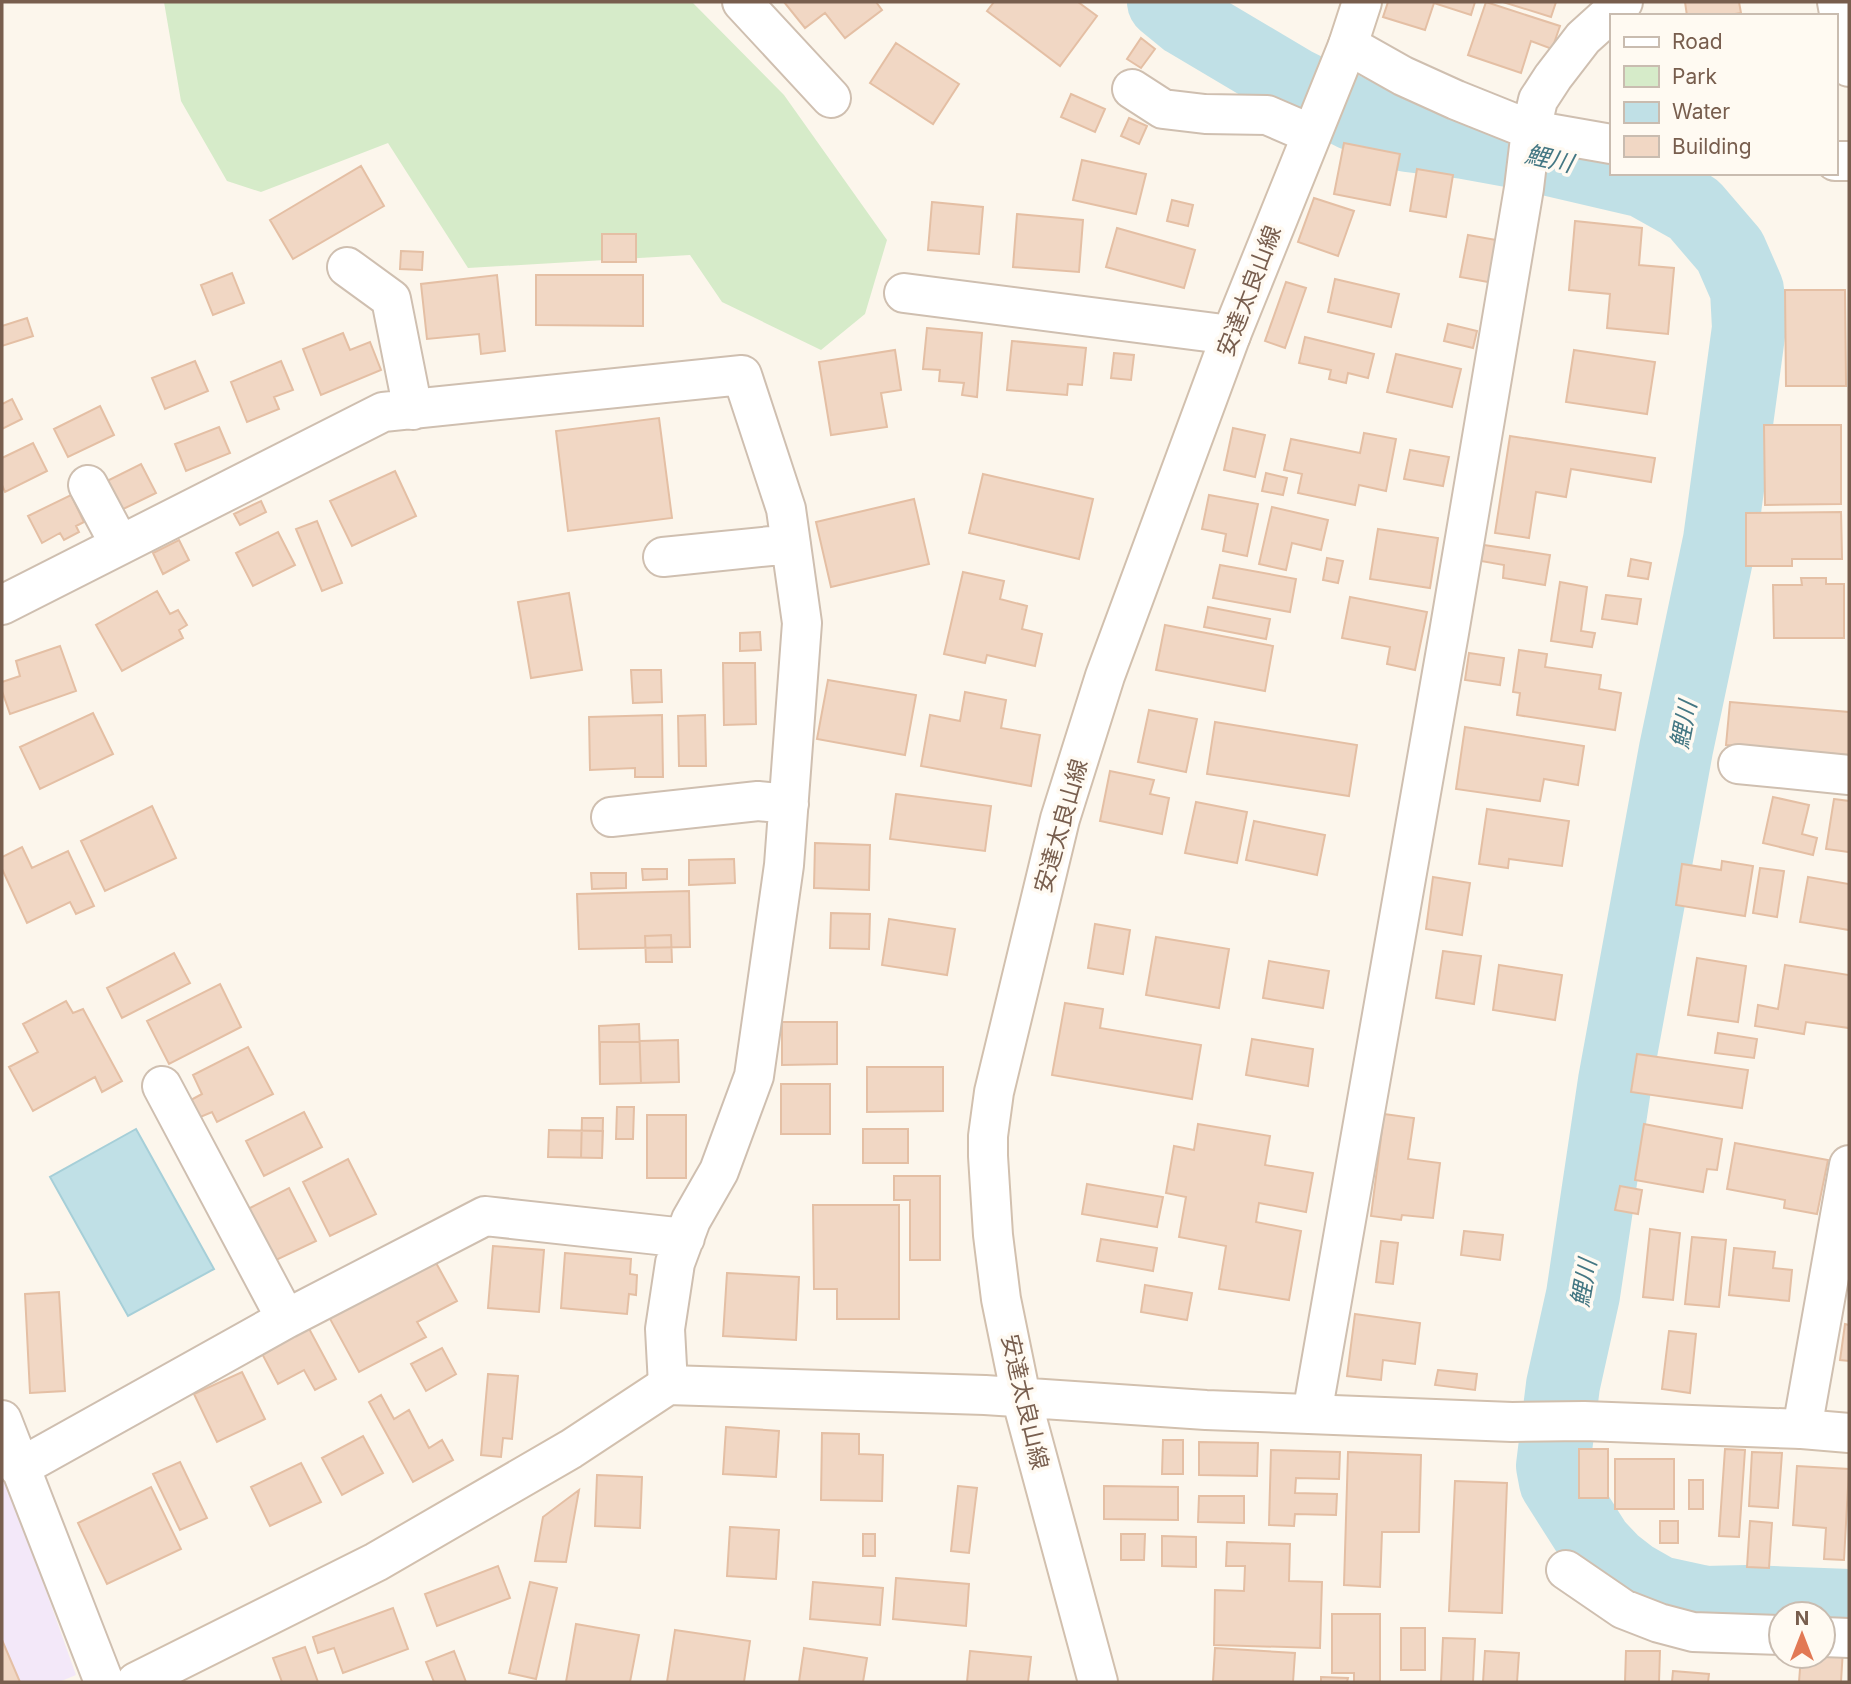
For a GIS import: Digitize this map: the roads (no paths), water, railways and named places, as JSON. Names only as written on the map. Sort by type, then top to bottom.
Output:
[{"type":"street","points":[[742,2],[831,98]]},
{"type":"street","name":"安達太良山線","points":[[1098,1682],[1021,1397],[1002,1299],[993,1236],[988,1156],[994,1092],[1060,819],[1105,676],[1231,335],[1348,45],[1362,2]]},
{"type":"street","points":[[1312,1415],[1450,633],[1524,188],[1530,136],[1538,100],[1553,77],[1583,38],[1623,2]]},
{"type":"street","points":[[1837,2],[1849,67]]},
{"type":"street","points":[[1348,45],[1403,76],[1530,136],[1610,144]]},
{"type":"street","points":[[1132,89],[1163,109],[1205,114],[1268,115],[1313,130]]},
{"type":"street","points":[[347,267],[391,299],[413,410]]},
{"type":"street","points":[[905,293],[1231,335]]},
{"type":"street","points":[[2,605],[383,412],[742,375],[786,509],[802,623],[789,804],[784,865],[754,1076],[719,1171],[691,1220],[675,1263],[664,1329],[668,1385]]},
{"type":"street","points":[[88,485],[120,545]]},
{"type":"street","points":[[663,557],[791,544]]},
{"type":"street","points":[[1738,764],[1849,775]]},
{"type":"street","points":[[611,817],[758,801],[789,804]]},
{"type":"street","points":[[162,1086],[286,1319]]},
{"type":"street","points":[[1802,1429],[1849,1165]]},
{"type":"street","points":[[19,1468],[286,1319],[485,1216],[685,1238]]},
{"type":"street","points":[[136,1682],[376,1562],[571,1448],[668,1385],[1021,1397],[1312,1415],[1512,1422],[1584,1421],[1849,1433]]},
{"type":"street","points":[[2,1420],[104,1682]]},
{"type":"street","points":[[1566,1570],[1623,1609],[1659,1623],[1693,1632],[1767,1635]]},
{"type":"water","points":[[136,1129],[214,1269],[128,1316],[50,1177]]},
{"type":"waterway","name":"鯉川","points":[[1164,2],[1186,20],[1294,84],[1352,113],[1408,135],[1520,152],[1610,173]]},
{"type":"waterway","name":"鯉川","points":[[1618,175],[1644,181],[1694,209],[1730,251],[1747,290],[1749,328],[1720,540],[1676,749],[1615,1081],[1583,1295],[1563,1385],[1553,1466],[1556,1482],[1596,1545],[1631,1577],[1659,1593],[1705,1603],[1849,1606]]}]
